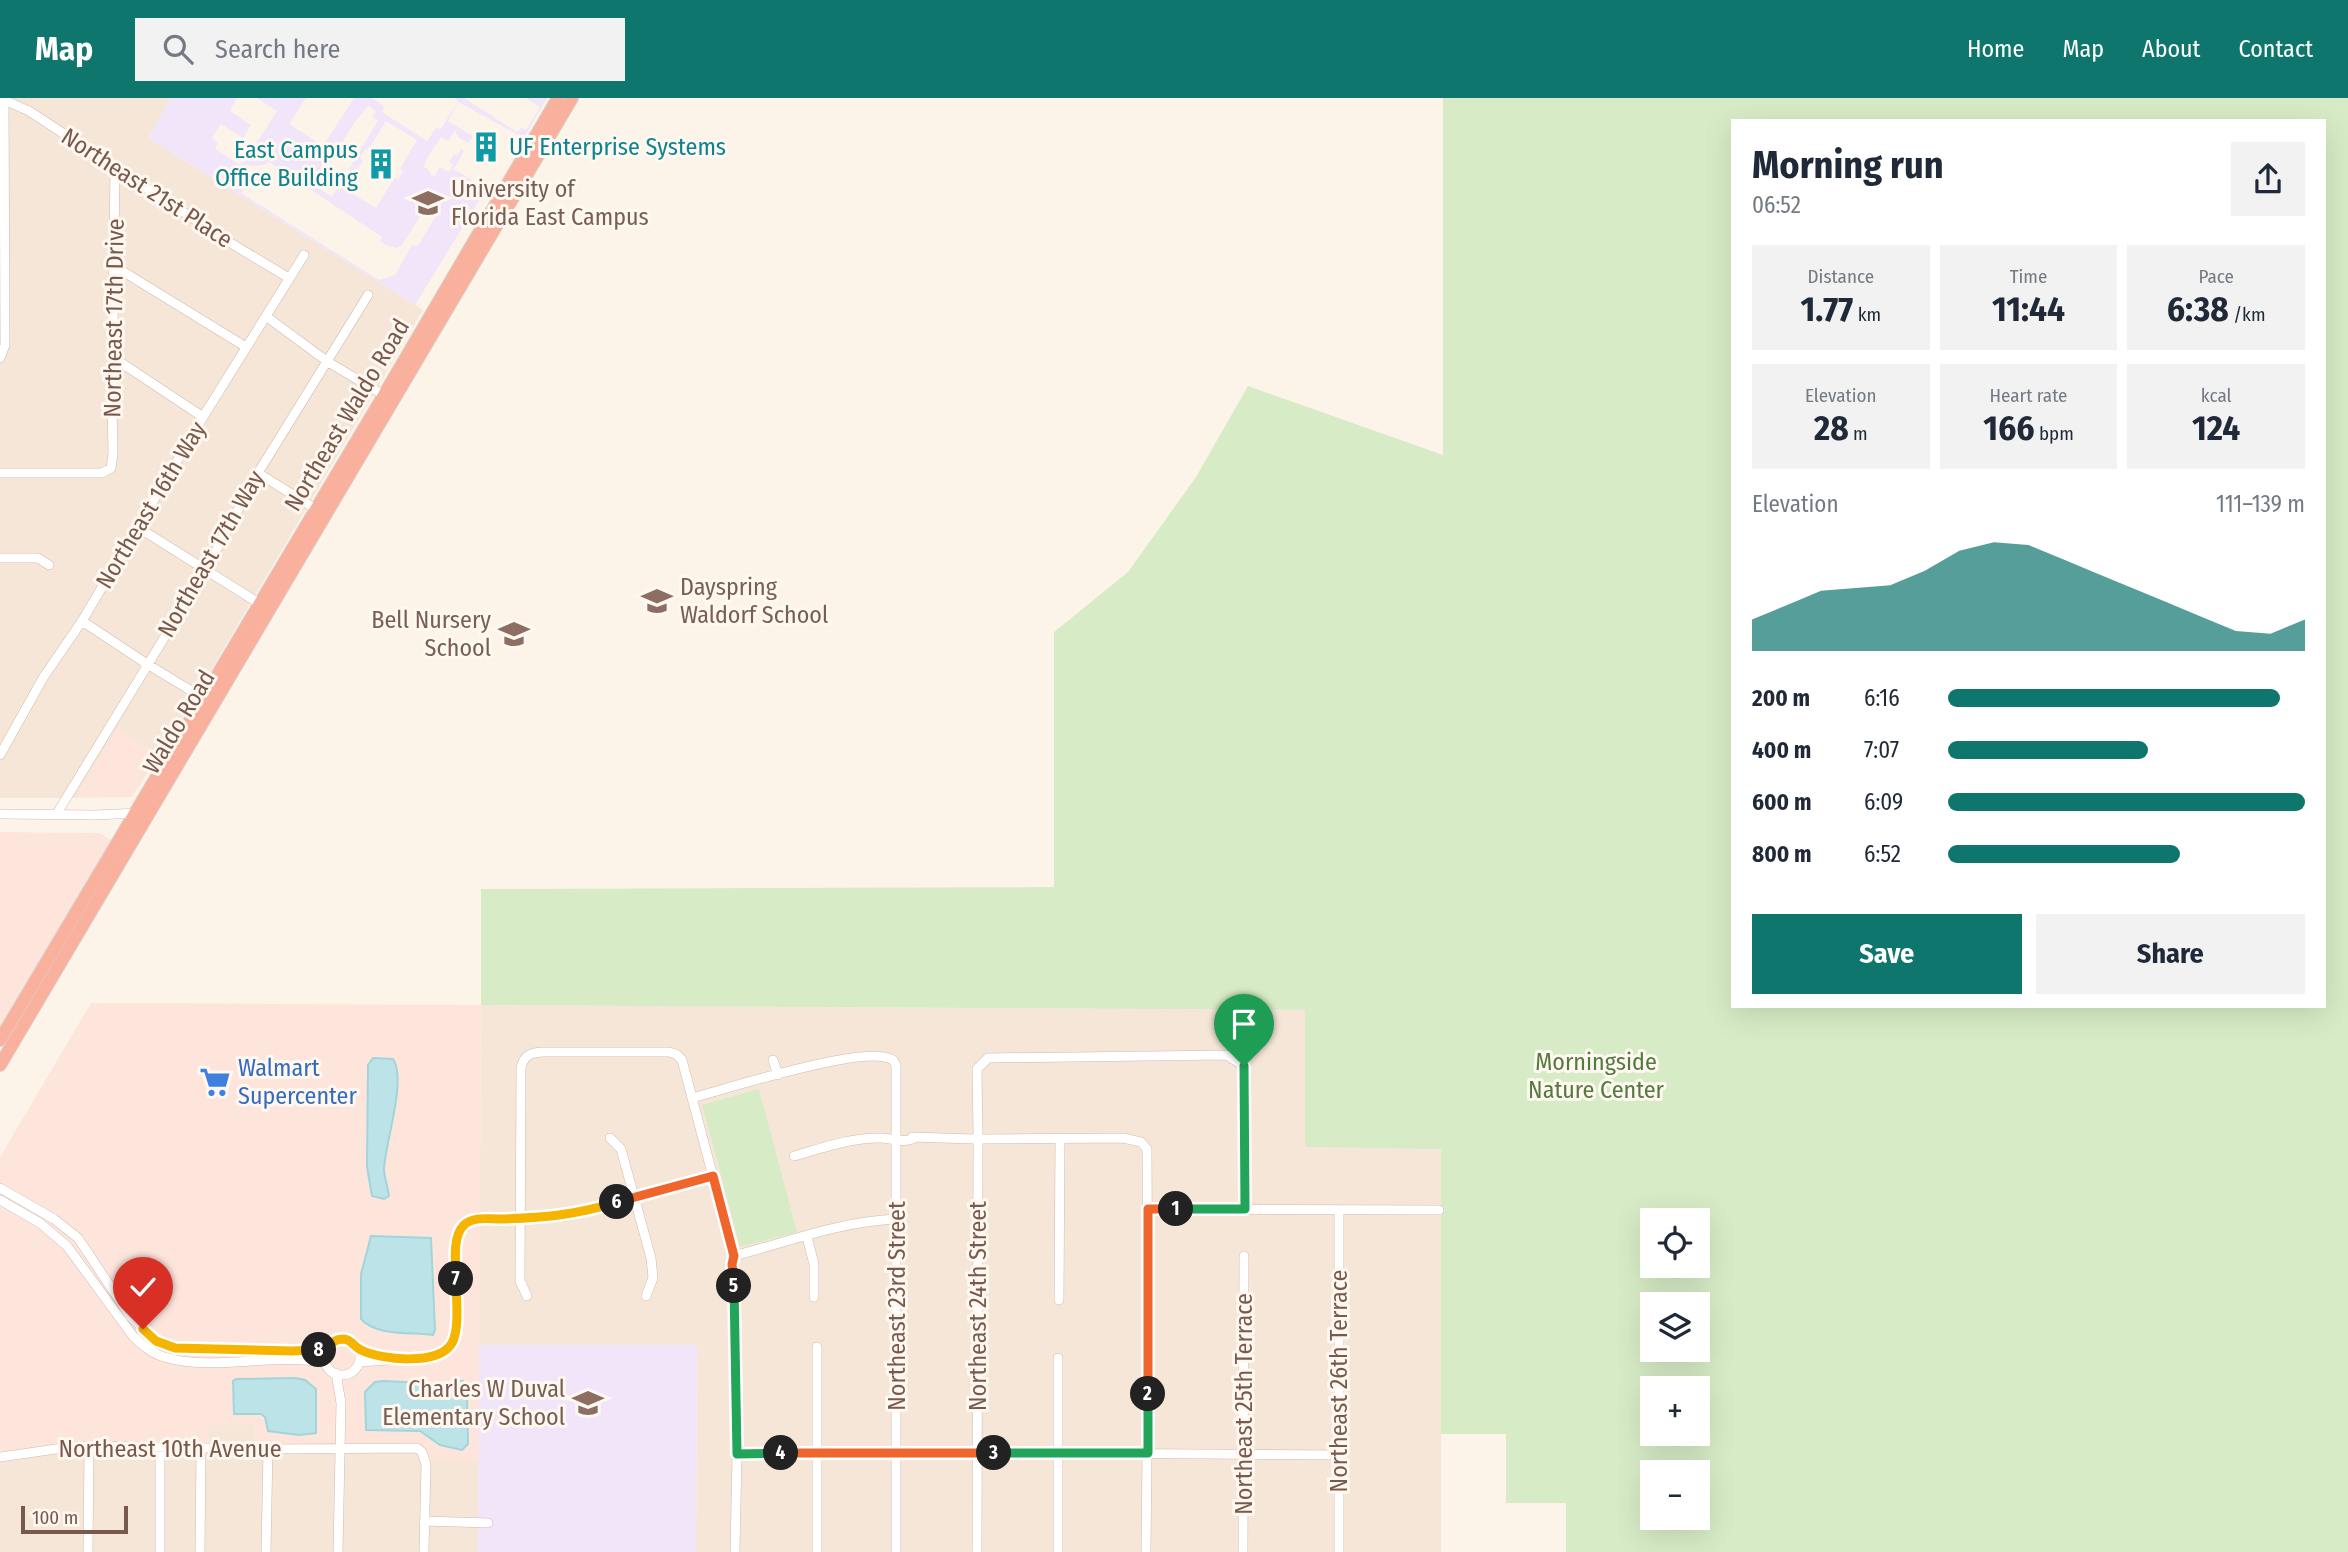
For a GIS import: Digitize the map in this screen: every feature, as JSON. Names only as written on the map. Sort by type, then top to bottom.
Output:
[{"type":"highway","name":"Northeast Waldo Road","points":[[389,398],[558,98]]},
{"type":"highway","name":"Northeast Waldo Road","points":[[389,398],[572,98]]},
{"type":"highway","name":"Waldo Road","points":[[0,1065],[209,701],[389,398]]},
{"type":"highway","name":"Waldo Road","points":[[0,1040],[144,813],[171,752],[209,701]]},
{"type":"street","points":[[1,356],[5,333],[4,99]]},
{"type":"street","name":"Northeast 21st Place","points":[[4,99],[29,111],[229,242],[289,278]]},
{"type":"street","name":"Northeast 17th Drive","points":[[0,473],[102,473],[111,468],[116,168]]},
{"type":"street","name":"Northeast 16th Way","points":[[0,755],[43,678],[82,621],[304,255]]},
{"type":"street","points":[[114,266],[180,304],[246,347]]},
{"type":"street","name":"Northeast 17th Way","points":[[56,815],[205,571],[258,473],[368,295]]},
{"type":"street","points":[[267,317],[328,362],[389,398]]},
{"type":"street","points":[[114,358],[203,418]]},
{"type":"street","points":[[258,473],[321,512]]},
{"type":"street","points":[[139,528],[265,606]]},
{"type":"street","points":[[0,558],[38,558],[49,565]]},
{"type":"street","points":[[82,621],[209,701]]},
{"type":"street","points":[[0,814],[144,813]]},
{"type":"street","points":[[527,1296],[520,1281],[523,1059],[530,1053],[542,1052],[676,1054],[682,1059],[734,1256],[732,1264],[737,1454],[735,1552]]},
{"type":"street","name":"Northeast 24th Street","points":[[977,1552],[976,1069],[988,1058],[1226,1055],[1244,1066],[1245,1209]]},
{"type":"street","name":"Northeast 23rd Street","points":[[778,1075],[841,1059],[874,1056],[893,1060],[897,1073],[896,1552]]},
{"type":"street","points":[[692,1098],[778,1075],[773,1059]]},
{"type":"street","points":[[897,1129],[915,1138],[1123,1139],[1141,1142],[1147,1149],[1146,1552]]},
{"type":"street","points":[[610,1138],[621,1149],[651,1258],[653,1278],[646,1296]]},
{"type":"street","points":[[794,1156],[856,1140],[915,1138]]},
{"type":"street","points":[[1059,1300],[1060,1139]]},
{"type":"street","points":[[359,1362],[434,1357],[444,1353],[451,1345],[455,1335],[457,1239],[462,1227],[473,1220],[569,1216],[713,1176]]},
{"type":"street","points":[[0,1188],[68,1229],[78,1238],[130,1316],[156,1341],[175,1348],[291,1351],[326,1349]]},
{"type":"street","points":[[0,1200],[67,1245],[133,1336],[162,1357],[194,1361],[304,1359],[326,1363],[336,1373],[341,1403],[338,1552]]},
{"type":"street","points":[[1148,1209],[1439,1210]]},
{"type":"street","name":"Northeast 26th Terrace","points":[[1339,1210],[1339,1552]]},
{"type":"street","points":[[734,1256],[871,1220],[897,1219]]},
{"type":"street","points":[[807,1237],[814,1264],[814,1297]]},
{"type":"street","name":"Northeast 25th Terrace","points":[[1243,1552],[1244,1256]]},
{"type":"street","points":[[98,1287],[107,1280]]},
{"type":"street","points":[[326,1363],[326,1349],[332,1342],[342,1339],[351,1341],[359,1350],[395,1358]]},
{"type":"street","points":[[817,1347],[817,1552]]},
{"type":"street","points":[[341,1403],[348,1374],[359,1362],[359,1350]]},
{"type":"street","points":[[1058,1358],[1058,1552]]},
{"type":"street","points":[[336,1373],[348,1374]]},
{"type":"street","points":[[88,1552],[89,1446]]},
{"type":"street","name":"Northeast 10th Avenue","points":[[0,1457],[89,1446],[417,1448],[422,1452],[426,1464],[424,1521]]},
{"type":"street","points":[[160,1447],[160,1552]]},
{"type":"street","points":[[201,1448],[201,1552]]},
{"type":"street","points":[[266,1552],[268,1449]]},
{"type":"street","points":[[737,1454],[1339,1455]]},
{"type":"street","points":[[424,1552],[424,1521],[488,1523]]},
{"type":"shaded area","points":[[0,98],[171,98],[148,138],[423,310],[170,740],[160,754],[117,730],[76,798],[0,798]]},
{"type":"shaded area","name":"University of Florida East Campus","points":[[171,98],[237,98],[230,111],[251,125],[243,138],[221,124],[212,138],[218,143],[215,148],[218,151],[240,165],[246,160],[277,111],[257,98],[306,98],[289,124],[323,146],[354,98],[372,98],[384,106],[382,112],[427,141],[436,128],[441,129],[458,101],[454,98],[464,98],[517,132],[521,128],[526,130],[540,107],[526,98],[547,98],[524,138],[458,102],[448,121],[473,136],[469,143],[459,138],[455,131],[448,141],[441,137],[424,167],[432,176],[436,175],[439,167],[449,172],[453,165],[449,162],[461,149],[464,151],[454,169],[486,189],[415,305],[148,138]],"holes":[[[368,106],[376,111],[372,117],[378,121],[332,197],[316,186],[354,123]],[[386,121],[417,140],[400,169],[403,171],[398,180],[394,178],[376,208],[345,189],[363,160],[360,158],[365,149],[368,150]],[[269,162],[382,237],[380,242],[388,246],[397,248],[402,245],[424,210],[435,217],[418,246],[412,245],[395,275],[379,280],[241,193],[244,177],[240,174],[246,164],[265,165]]]},
{"type":"shaded area","points":[[117,729],[160,754],[132,797],[76,798]]},
{"type":"shaded area","points":[[0,832],[100,833],[111,840],[0,1027]]},
{"type":"shaded area","points":[[91,1003],[481,1005],[479,1461],[431,1461],[428,1451],[416,1443],[256,1445],[255,1425],[209,1425],[209,1445],[0,1454],[0,1157]]},
{"type":"shaded area","points":[[481,1005],[1305,1010],[1305,1147],[1441,1148],[1441,1552],[696,1552],[697,1345],[479,1345]]},
{"type":"shaded area","name":"Charles W Duval Elementary School","points":[[479,1345],[697,1345],[696,1552],[478,1552]]},
{"type":"shaded area","points":[[209,1425],[255,1425],[256,1445],[416,1443],[428,1451],[431,1461],[479,1461],[478,1552],[0,1552],[0,1454],[209,1444]]},
{"type":"green space","name":"Morningside Nature Center","points":[[1443,98],[2348,98],[2348,1552],[1566,1552],[1566,1503],[1506,1503],[1506,1434],[1441,1434],[1441,1149],[1305,1147],[1305,1010],[481,1005],[481,889],[1054,887],[1054,632],[1128,572],[1196,477],[1248,386],[1443,455]]},
{"type":"green space","points":[[759,1089],[797,1232],[740,1247],[702,1105]]},
{"type":"water","points":[[373,1058],[393,1059],[398,1081],[384,1169],[389,1196],[384,1199],[372,1196],[367,1167],[368,1065]]},
{"type":"water","points":[[371,1236],[431,1238],[435,1330],[433,1335],[384,1331],[361,1319],[361,1274]]},
{"type":"water","points":[[236,1379],[305,1380],[316,1389],[316,1433],[299,1435],[268,1431],[265,1417],[261,1414],[234,1414],[233,1381]]},
{"type":"water","points":[[463,1381],[467,1392],[468,1444],[462,1450],[440,1445],[420,1431],[366,1430],[365,1392],[375,1382],[447,1384]]},
{"type":"place","name":"UF Enterprise Systems","points":[[486,147]]},
{"type":"place","name":"East Campus Office Building","points":[[381,164]]},
{"type":"place","name":"University of Florida East Campus","points":[[428,203]]},
{"type":"place","name":"Dayspring Waldorf School","points":[[657,601]]},
{"type":"place","name":"Bell Nursery School","points":[[514,634]]},
{"type":"place","name":"Walmart Supercenter","points":[[215,1082]]},
{"type":"place","name":"Charles W Duval Elementary School","points":[[588,1403]]},
{"type":"route","points":[[143,1329],[156,1341],[175,1348],[314,1350],[326,1349],[332,1342],[342,1339],[351,1341],[359,1350],[395,1358],[434,1357],[444,1353],[455,1335],[457,1239],[462,1227],[473,1220],[569,1216],[713,1176],[734,1256],[732,1264],[737,1454],[1148,1453],[1148,1209],[1245,1209],[1244,1066]]}]
